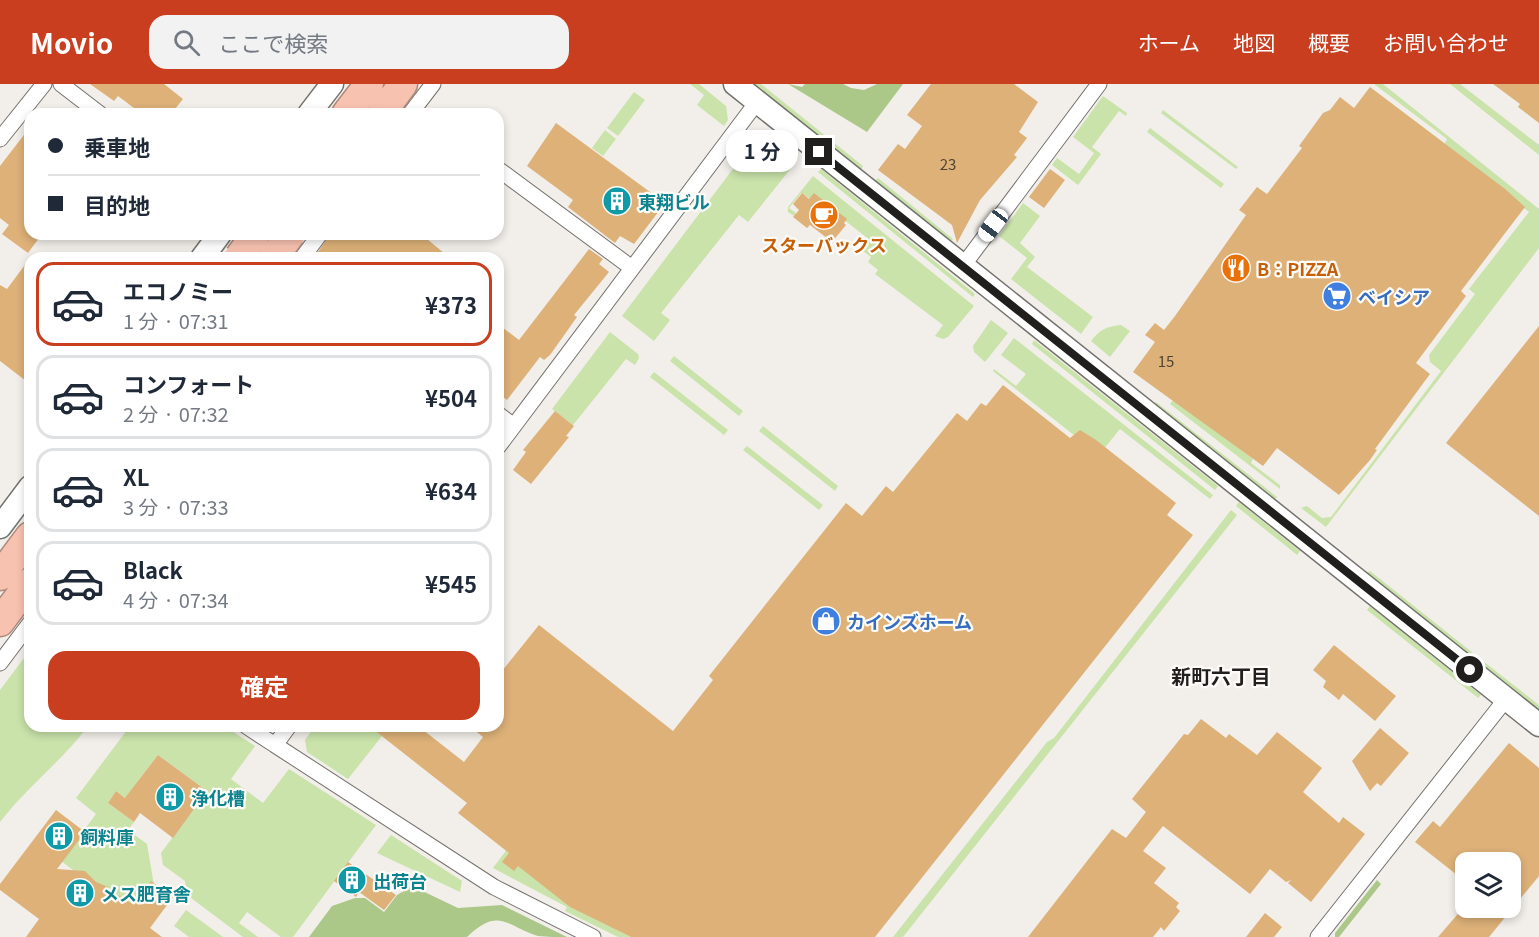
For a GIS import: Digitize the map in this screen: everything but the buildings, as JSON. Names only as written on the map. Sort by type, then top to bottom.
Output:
[{"type":"highway","points":[[351,108],[369,84]]},
{"type":"highway","points":[[0,576],[24,544]]},
{"type":"highway","points":[[0,622],[24,590]]},
{"type":"street","points":[[25,108],[44,84]]},
{"type":"street","points":[[61,84],[92,108]]},
{"type":"street","points":[[314,108],[332,84]]},
{"type":"street","points":[[413,105],[433,84]]},
{"type":"street","points":[[735,84],[1539,725]]},
{"type":"street","points":[[962,267],[1099,84]]},
{"type":"street","points":[[504,439],[757,102]]},
{"type":"street","points":[[0,139],[24,109]]},
{"type":"street","points":[[504,174],[632,268]]},
{"type":"street","points":[[264,240],[280,252]]},
{"type":"street","points":[[504,418],[514,426]]},
{"type":"street","points":[[0,526],[24,495]]},
{"type":"street","points":[[0,663],[24,631]]},
{"type":"street","points":[[1318,937],[1506,699]]},
{"type":"street","points":[[255,732],[494,887],[593,937]]},
{"type":"street","points":[[275,745],[285,732]]},
{"type":"green space","points":[[690,84],[699,84],[726,106],[728,120],[724,126],[697,105],[704,95]]},
{"type":"green space","points":[[754,84],[761,84],[863,166],[861,170]]},
{"type":"green space","points":[[788,84],[802,87],[805,84],[843,84],[864,90],[877,84],[903,84],[867,132]]},
{"type":"green space","points":[[1374,84],[1383,84],[1539,209],[1539,248],[1326,527],[1301,508],[1307,506],[1322,518],[1331,517],[1441,371],[1430,362],[1429,355],[1475,294],[1469,289],[1529,212],[1443,147],[1447,139]]},
{"type":"green space","points":[[1450,84],[1460,84],[1539,145],[1539,155]]},
{"type":"green space","points":[[634,92],[645,100],[618,136],[607,128]]},
{"type":"green space","points":[[1103,96],[1127,113],[1126,116],[1119,111],[1092,147],[1101,154],[1078,185],[1052,165],[1057,158],[1079,174],[1094,153],[1073,137]]},
{"type":"green space","points":[[1163,110],[1238,167],[1236,169],[1161,113]]},
{"type":"green space","points":[[1150,128],[1224,184],[1221,188],[1147,132]]},
{"type":"green space","points":[[605,130],[616,139],[603,156],[592,148]]},
{"type":"green space","points":[[768,139],[796,162],[748,222],[739,215],[661,313],[670,320],[654,341],[622,316],[754,141]]},
{"type":"green space","points":[[821,169],[975,294],[973,297],[818,172]]},
{"type":"green space","points":[[813,176],[974,306],[948,337],[943,339],[935,336],[943,325],[875,274],[878,270],[868,262],[871,257],[863,251],[868,245],[866,237],[815,197],[812,200],[801,193],[789,208],[796,213],[794,216],[788,212],[788,207]]},
{"type":"green space","points":[[878,178],[953,239],[950,242],[875,181]]},
{"type":"green space","points":[[1023,203],[1040,216],[1020,243],[1035,257],[1027,267],[1093,317],[1081,334],[1011,279],[1027,258],[999,236]]},
{"type":"green space","points":[[991,320],[1008,333],[985,362],[974,352],[973,346]]},
{"type":"green space","points":[[1121,325],[1130,331],[1110,357],[1091,341],[1104,329]]},
{"type":"green space","points":[[610,332],[638,354],[639,358],[635,365],[626,359],[573,425],[552,409]]},
{"type":"green space","points":[[1014,338],[1213,495],[1210,499],[1120,429],[1099,455],[993,371],[994,369],[1016,386],[1026,374],[1001,355]]},
{"type":"green space","points":[[1034,340],[1218,486],[1215,490],[1032,344]]},
{"type":"green space","points":[[674,356],[743,411],[739,416],[670,361]]},
{"type":"green space","points":[[654,372],[728,430],[724,435],[650,377]]},
{"type":"green space","points":[[1174,399],[1253,459],[1251,463],[1280,485],[1280,489],[1170,404]]},
{"type":"green space","points":[[1156,402],[1277,497],[1274,500],[1154,404]]},
{"type":"green space","points":[[763,426],[838,486],[835,491],[759,431]]},
{"type":"green space","points":[[747,446],[823,505],[819,510],[743,450]]},
{"type":"green space","points":[[1239,502],[1300,551],[1297,555],[1236,506]]},
{"type":"green space","points":[[1231,510],[1237,515],[903,937],[893,937],[1047,742],[1054,738]]},
{"type":"green space","points":[[1370,571],[1478,657],[1476,660],[1367,573]]},
{"type":"green space","points":[[1370,606],[1481,695],[1478,698],[1367,610]]},
{"type":"green space","points":[[24,658],[24,732],[83,732],[0,822],[0,690]]},
{"type":"green space","points":[[1483,661],[1539,705],[1539,710],[1481,663]]},
{"type":"green space","points":[[126,732],[233,732],[255,746],[231,779],[263,803],[289,769],[376,825],[293,937],[281,937],[247,912],[239,923],[258,937],[243,937],[187,895],[185,881],[163,865],[161,853],[207,791],[158,755],[139,780],[132,803],[116,791],[108,803],[134,822],[128,830],[147,844],[154,885],[150,883],[137,900],[138,919],[61,861],[96,814],[76,798]]},
{"type":"green space","points":[[311,732],[377,732],[382,736],[348,779],[307,752],[305,740]]},
{"type":"green space","points":[[391,835],[462,881],[460,892],[377,853]]},
{"type":"green space","points":[[514,840],[569,906],[631,937],[618,937],[565,911],[567,907],[493,868]]},
{"type":"green space","points":[[1377,880],[1381,884],[1339,937],[1335,937],[1335,933]]},
{"type":"green space","points":[[412,886],[458,908],[502,905],[567,937],[538,936],[503,921],[495,920],[487,922],[467,937],[309,937],[332,906],[355,898],[365,898],[384,912],[397,895]]},
{"type":"green space","points":[[186,910],[223,937],[189,937],[174,926]]},
{"type":"place","name":"東翔ビル","points":[[617,201]]},
{"type":"place","name":"スターバックス","points":[[824,215]]},
{"type":"place","name":"B：PIZZA","points":[[1236,268]]},
{"type":"place","name":"ベイシア","points":[[1337,296]]},
{"type":"place","name":"カインズホーム","points":[[826,621]]},
{"type":"place","name":"浄化槽","points":[[170,797]]},
{"type":"place","name":"飼料庫","points":[[59,836]]},
{"type":"place","name":"出荷台","points":[[352,880]]},
{"type":"place","name":"メス肥育舎","points":[[80,893]]},
{"type":"district","name":"新町六丁目","points":[[1221,675]]},
{"type":"route","points":[[819,152],[1470,670]]}]
